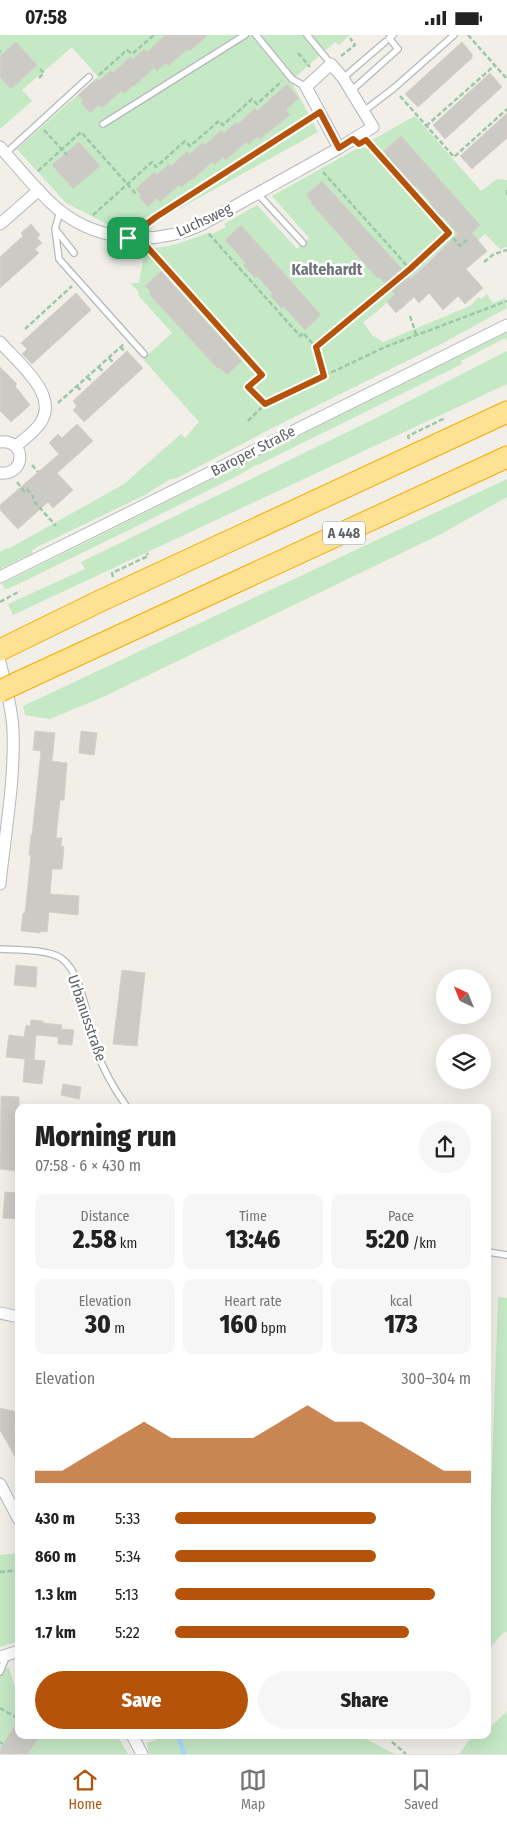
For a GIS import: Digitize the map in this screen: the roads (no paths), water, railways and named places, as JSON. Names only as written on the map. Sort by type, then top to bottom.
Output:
[{"type":"highway","name":"A 448","points":[[3,652],[107,598],[507,412]]},
{"type":"highway","name":"A 448","points":[[9,687],[507,457]]},
{"type":"street","points":[[331,64],[306,87],[339,148]]},
{"type":"street","name":"Luchsweg","points":[[3,150],[60,211],[82,225],[109,235],[134,239],[164,237],[186,232],[339,148],[373,127],[343,78],[331,64]]},
{"type":"street","points":[[0,224],[39,190]]},
{"type":"street","name":"Baroper Straße","points":[[0,577],[507,325]]},
{"type":"street","points":[[0,343],[40,387],[46,402],[46,409],[41,423],[16,446]]},
{"type":"street","points":[[0,442],[8,442],[16,446],[20,454],[20,460],[15,470],[5,473]]},
{"type":"street","points":[[0,884],[12,766],[13,729],[3,652]]},
{"type":"street","points":[[0,1313],[15,1316]]},
{"type":"street","points":[[0,1483],[15,1511]]},
{"type":"street","points":[[134,1739],[142,1754]]},
{"type":"lane","points":[[103,124],[245,35]]},
{"type":"lane","points":[[256,35],[289,75],[306,87]]},
{"type":"lane","points":[[307,35],[331,64]]},
{"type":"lane","points":[[351,91],[398,49],[389,38],[393,35]]},
{"type":"lane","points":[[364,111],[394,88],[454,35]]},
{"type":"lane","points":[[343,78],[384,43]]},
{"type":"lane","points":[[3,150],[38,123],[89,77]]},
{"type":"lane","points":[[134,239],[156,217],[320,112]]},
{"type":"lane","points":[[257,193],[304,243]]},
{"type":"lane","points":[[60,211],[55,229],[59,259],[144,354]]},
{"type":"lane","points":[[55,229],[74,253]]},
{"type":"lane","name":"Urbanusstraße","points":[[0,949],[51,953],[68,964],[77,980],[95,1047],[102,1064],[125,1104]]},
{"type":"lane","points":[[491,1252],[507,1255]]},
{"type":"lane","points":[[0,1672],[4,1656]]},
{"type":"waterway","points":[[179,1739],[184,1754]]},
{"type":"district","name":"Kaltehardt","points":[[327,269]]}]
